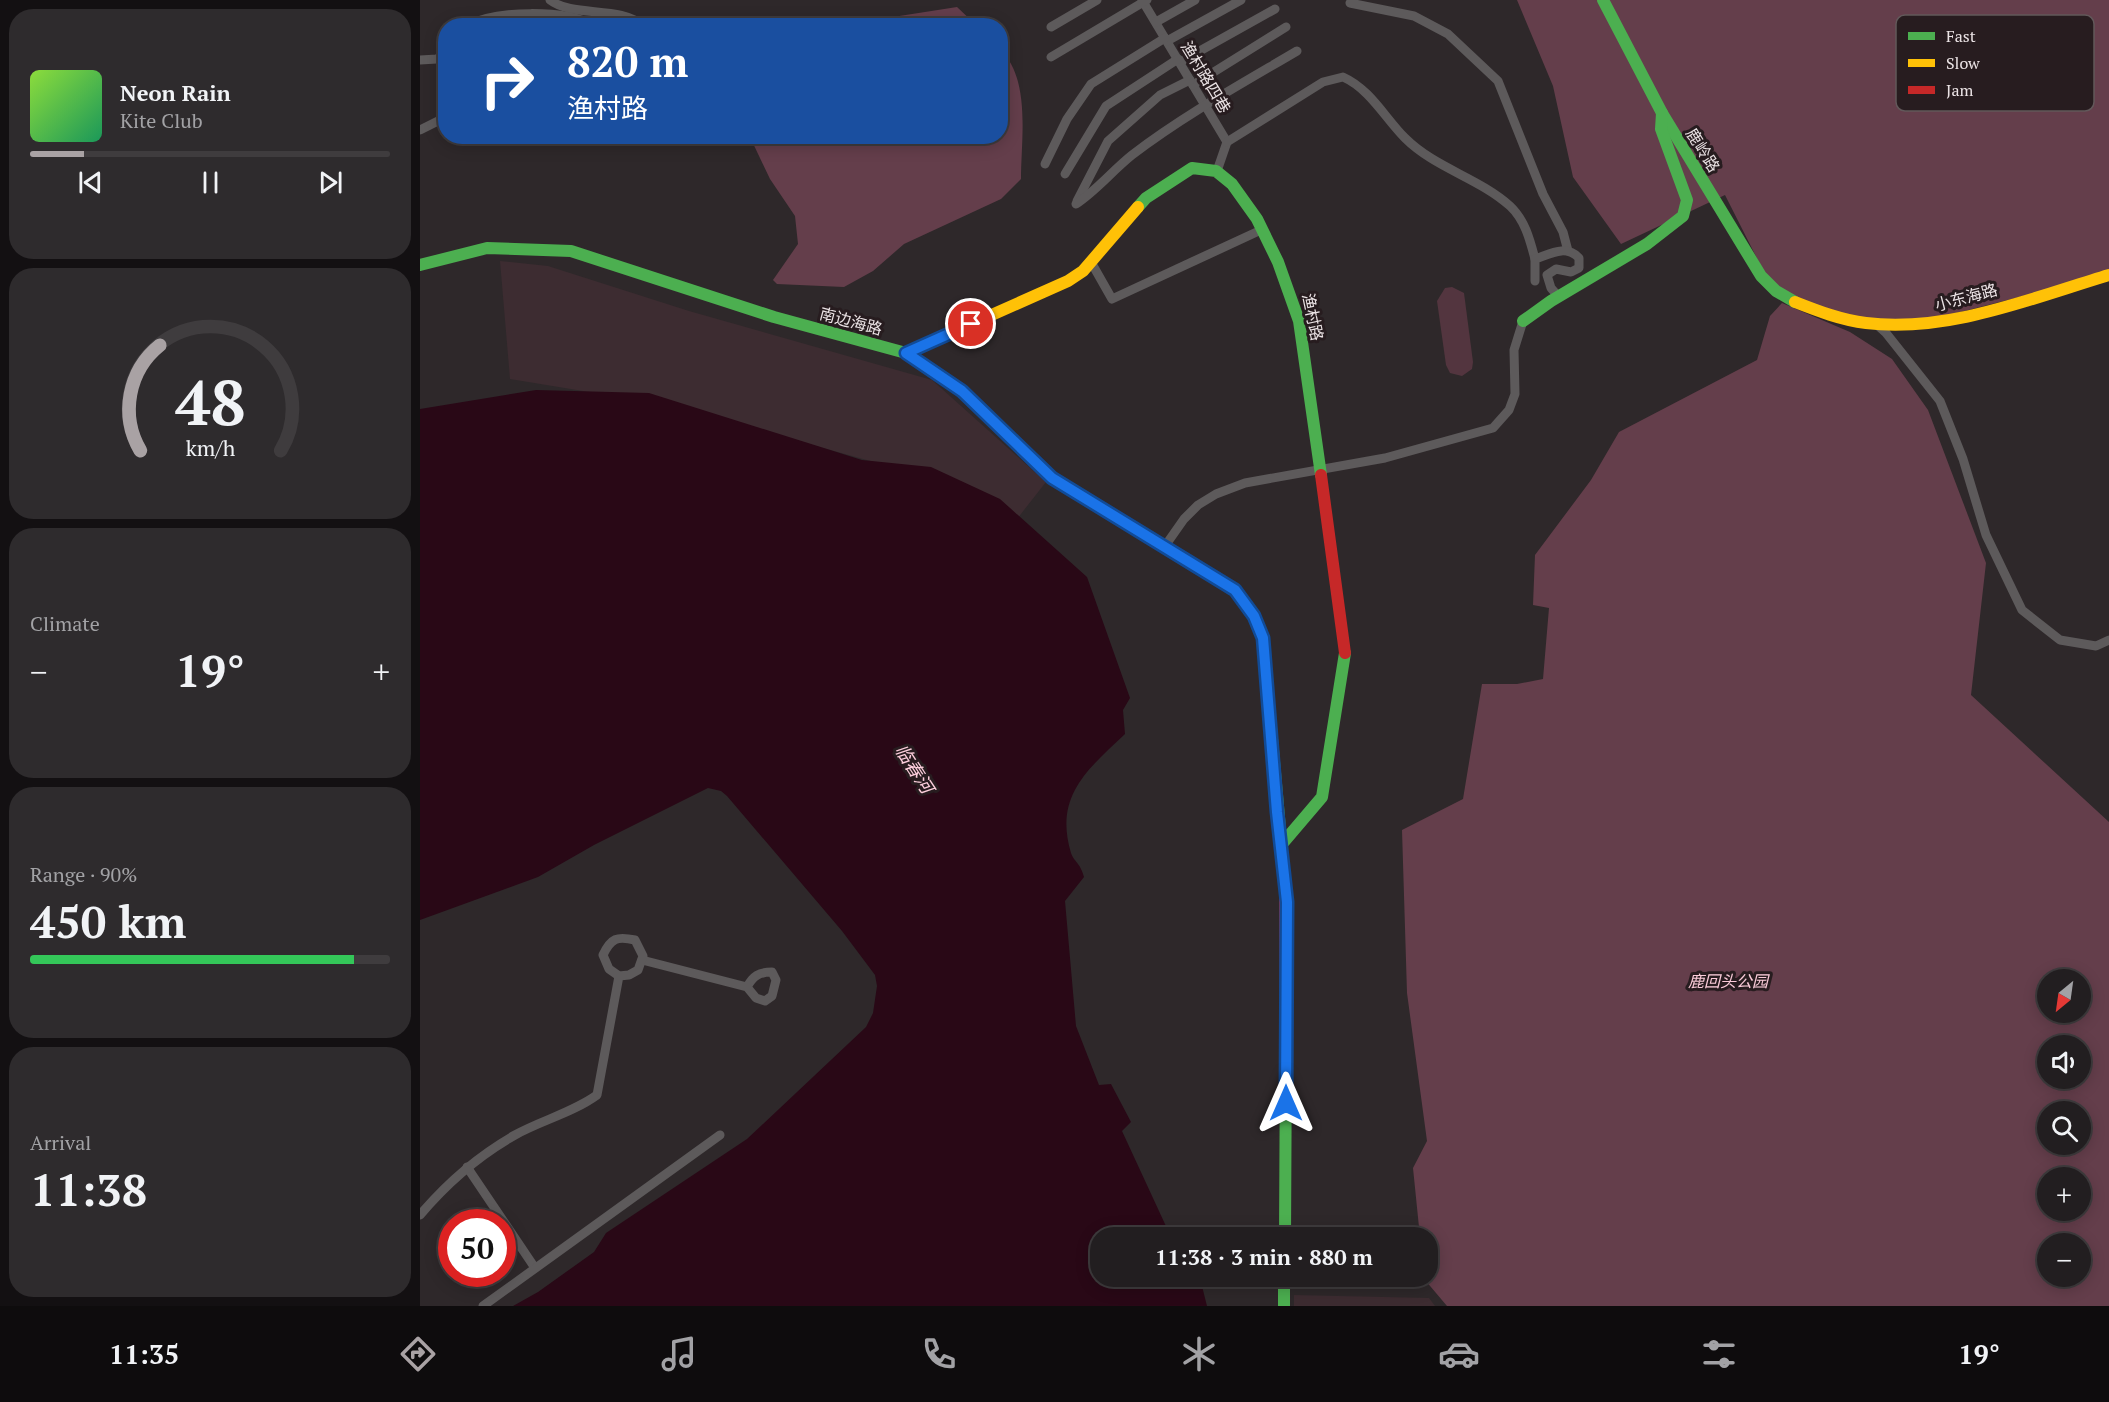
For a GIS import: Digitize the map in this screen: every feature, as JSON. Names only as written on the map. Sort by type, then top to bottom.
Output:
[{"type":"main road","name":"鹿岭路","points":[[1603,0],[1662,113],[1761,276],[1776,291],[1795,302]]},
{"type":"main road","points":[[1523,321],[1558,296],[1647,244],[1683,216],[1687,200],[1661,129],[1662,113]]},
{"type":"main road","points":[[906,353],[1068,281],[1091,262],[1146,198],[1192,168],[1217,171]]},
{"type":"main road","name":"渔村路","points":[[1217,171],[1239,190],[1292,291],[1299,321],[1322,471],[1346,657],[1322,797],[1282,844]]},
{"type":"main road","name":"南边海路","points":[[420,266],[487,248],[571,251],[774,317],[906,353],[962,391],[1052,478],[1235,590],[1254,616],[1263,638],[1277,812],[1287,902],[1285,1227]]},
{"type":"main road","name":"小东海路","points":[[1795,302],[1838,317],[1876,324],[1935,323],[2109,275]]},
{"type":"main road","points":[[1284,1287],[1284,1306]]},
{"type":"street","points":[[550,0],[600,13],[635,18]]},
{"type":"street","points":[[1051,27],[1097,0]]},
{"type":"street","points":[[1156,22],[1195,0]]},
{"type":"street","points":[[1045,164],[1067,119],[1090,84],[1241,0]]},
{"type":"street","points":[[1051,57],[1145,1]]},
{"type":"street","name":"渔村路四巷","points":[[1145,1],[1227,142]]},
{"type":"street","points":[[1350,3],[1414,16],[1448,34],[1498,81],[1518,126],[1543,194],[1563,232],[1569,251]]},
{"type":"street","points":[[1065,174],[1106,106],[1179,61],[1275,9]]},
{"type":"street","points":[[495,18],[541,13],[581,18]]},
{"type":"street","points":[[1286,27],[1192,82],[1160,95],[1123,124],[1108,141],[1076,204],[1094,192],[1131,156],[1206,105],[1297,51]]},
{"type":"street","points":[[420,60],[438,59]]},
{"type":"street","points":[[1217,171],[1227,142],[1323,82],[1343,77],[1364,89],[1406,139],[1429,158],[1511,207],[1528,232],[1535,259],[1535,281]]},
{"type":"street","points":[[420,130],[438,121]]},
{"type":"street","points":[[1091,262],[1112,299],[1261,230]]},
{"type":"street","points":[[1535,259],[1557,250],[1569,251],[1579,258],[1579,268],[1571,272],[1556,269],[1547,275],[1551,288],[1558,296]]},
{"type":"street","points":[[1165,546],[1184,519],[1198,506],[1216,494],[1245,483],[1385,458],[1492,429],[1509,410],[1515,394],[1514,350],[1523,321]]},
{"type":"street","points":[[1876,324],[1886,333],[1940,401],[1963,459],[1986,535],[2022,610],[2060,640],[2096,646],[2109,640]]},
{"type":"street","points":[[621,936],[635,940],[640,947],[642,960],[638,970],[629,975],[619,976],[604,962],[603,955],[613,939],[621,936]]},
{"type":"street","points":[[642,960],[747,987]]},
{"type":"street","points":[[420,1215],[467,1167],[515,1135],[582,1105],[597,1095],[619,976]]},
{"type":"street","points":[[483,1306],[720,1135]]},
{"type":"street","points":[[467,1167],[535,1268]]},
{"type":"shaded area","points":[[500,261],[548,266],[689,311],[932,380],[1046,482],[1017,519],[947,482],[662,404],[510,379]]},
{"type":"shaded area","points":[[1452,287],[1464,293],[1473,362],[1472,369],[1462,376],[1450,373],[1446,365],[1437,301],[1445,288]]},
{"type":"shaded area","points":[[1294,1295],[1429,1298],[1435,1306],[1294,1306]]},
{"type":"green space","points":[[1517,0],[2109,0],[2109,274],[1894,329],[1810,306],[1771,286],[1725,195],[1621,244],[1573,177],[1553,86]]},
{"type":"green space","points":[[957,7],[969,18],[886,18]]},
{"type":"green space","points":[[1008,60],[1017,78],[1021,94],[1023,129],[1021,179],[1001,199],[904,244],[873,271],[844,287],[777,284],[773,280],[798,244],[795,216],[770,179],[753,144],[1008,144]]},
{"type":"green space","name":"鹿回头公园","points":[[1782,303],[1850,332],[1892,359],[1928,410],[1986,563],[1971,695],[2109,822],[2109,1306],[1447,1306],[1431,1287],[1438,1287],[1438,1227],[1419,1227],[1413,1168],[1427,1141],[1407,993],[1402,830],[1463,799],[1482,684],[1517,684],[1543,679],[1549,608],[1533,605],[1535,555],[1591,480],[1619,432],[1757,360],[1770,316]]},
{"type":"water","name":"临春河","points":[[536,390],[649,393],[862,460],[931,467],[1000,499],[1087,577],[1130,698],[1123,710],[1125,734],[1087,772],[1077,786],[1067,815],[1067,833],[1071,853],[1084,877],[1065,901],[1076,1026],[1099,1085],[1111,1084],[1131,1122],[1122,1131],[1166,1227],[1090,1227],[1090,1287],[1202,1287],[1207,1306],[513,1306],[538,1292],[594,1252],[606,1233],[747,1139],[866,1027],[873,1013],[877,986],[875,975],[842,931],[727,796],[721,791],[708,788],[594,845],[538,877],[420,920],[420,409]]},
{"type":"traffic: fast","points":[[1603,0],[1662,113],[1761,276],[1776,291],[1795,302]]},
{"type":"traffic: fast","points":[[1523,321],[1551,301],[1647,244],[1683,216],[1687,200],[1661,129],[1662,113]]},
{"type":"traffic: fast","points":[[1138,207],[1146,198],[1192,168],[1216,171],[1232,184],[1257,219],[1278,262],[1299,321],[1321,475]]},
{"type":"traffic: fast","points":[[420,265],[487,248],[571,251],[774,317],[906,353],[937,374]]},
{"type":"traffic: fast","points":[[1109,513],[1235,590],[1254,616],[1263,638],[1285,884]]},
{"type":"traffic: fast","points":[[1282,844],[1322,797],[1345,653]]},
{"type":"traffic: fast","points":[[1285,1227],[1286,1044]]},
{"type":"traffic: fast","points":[[1284,1287],[1284,1306]]},
{"type":"traffic: slow","points":[[906,353],[1068,281],[1083,271],[1138,207]]},
{"type":"traffic: slow","points":[[1795,302],[1857,322],[1897,325],[1928,323],[2020,303],[2109,275]]},
{"type":"traffic: slow","points":[[937,374],[962,391],[1052,478],[1109,513]]},
{"type":"traffic: jam","points":[[1321,475],[1345,653]]},
{"type":"traffic: jam","points":[[1285,884],[1286,1044]]},
{"type":"route","points":[[971,324],[906,353],[930,367],[962,391],[1052,478],[1235,590],[1254,616],[1263,638],[1277,812],[1287,902],[1286,1103]]}]
